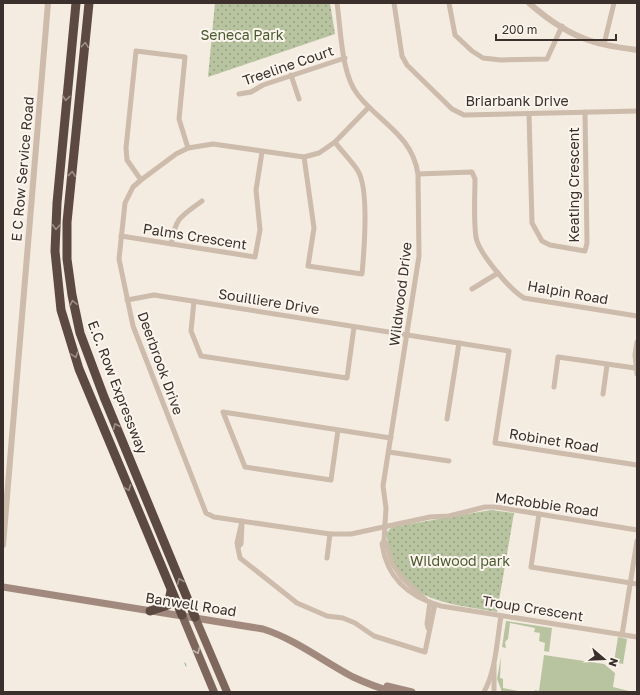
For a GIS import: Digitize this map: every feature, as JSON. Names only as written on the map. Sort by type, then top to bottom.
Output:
[{"type":"highway","name":"E.C. Row Expressway","points":[[76,3],[56,224],[55,252],[61,310],[79,369],[182,615]]},
{"type":"highway","name":"E.C. Row Expressway","points":[[89,3],[67,222],[67,259],[72,295],[80,333],[104,397],[195,617]]},
{"type":"highway","points":[[150,610],[168,605],[171,591]]},
{"type":"main road","name":"Banwell Road","points":[[3,587],[195,617],[270,631],[364,681],[393,692]]},
{"type":"main road","name":"E.C. Row Expressway","points":[[182,615],[214,692]]},
{"type":"main road","name":"E.C. Row Expressway","points":[[195,617],[227,692]]},
{"type":"main road","name":"Banwell Road","points":[[364,681],[412,692]]},
{"type":"street","name":"E C Row Service Road","points":[[3,545],[48,3]]},
{"type":"street","name":"Wildwood Drive","points":[[337,3],[349,80],[358,95],[410,148],[416,160],[418,174],[420,256],[383,486],[386,508],[384,541],[386,543],[392,564],[402,578],[430,602]]},
{"type":"street","name":"Briarbank Drive","points":[[394,3],[402,56],[408,65],[452,109],[464,115],[637,111]]},
{"type":"street","points":[[450,3],[455,35],[472,51],[483,58],[501,60],[547,59],[562,26]]},
{"type":"street","points":[[529,3],[562,26],[585,39],[637,50]]},
{"type":"street","points":[[604,44],[614,3]]},
{"type":"street","points":[[141,180],[127,160],[126,148],[136,51],[185,57],[179,119],[188,148]]},
{"type":"street","name":"Treeline Court","points":[[239,94],[251,92],[263,85],[345,58]]},
{"type":"street","points":[[291,75],[299,99]]},
{"type":"street","name":"Deerbrook Drive","points":[[242,521],[206,513],[133,326],[126,300],[119,259],[125,203],[133,188],[141,180],[176,154],[188,148],[213,144],[304,157],[319,153],[335,142],[369,107]]},
{"type":"street","name":"Keating Crescent","points":[[529,114],[532,223],[536,233],[542,240],[550,245],[585,251],[587,243],[584,112]]},
{"type":"street","points":[[304,157],[314,228],[308,266],[362,274],[365,242],[363,182],[358,171],[335,142]]},
{"type":"street","name":"Palms Crescent","points":[[121,236],[255,257],[260,230],[256,190],[262,152]]},
{"type":"street","name":"Halpin Road","points":[[418,174],[472,172],[475,179],[476,240],[514,292],[524,298],[637,316]]},
{"type":"street","points":[[171,244],[175,223],[182,215],[202,201]]},
{"type":"street","points":[[472,289],[498,272]]},
{"type":"street","name":"Souilliere Drive","points":[[126,300],[154,295],[407,335]]},
{"type":"street","points":[[194,302],[191,331],[201,356],[347,378],[354,327]]},
{"type":"street","name":"Robinet Road","points":[[407,335],[509,351],[495,442],[637,465]]},
{"type":"street","points":[[637,342],[635,368],[637,374]]},
{"type":"street","points":[[447,419],[459,343]]},
{"type":"street","points":[[554,387],[558,357],[607,366],[635,368]]},
{"type":"street","points":[[603,394],[607,366]]},
{"type":"street","points":[[338,430],[331,480],[245,468],[223,412],[391,438]]},
{"type":"street","points":[[389,452],[448,461]]},
{"type":"street","name":"McRobbie Road","points":[[242,521],[330,534],[351,534],[430,517],[448,516],[485,507],[637,530]]},
{"type":"street","points":[[539,514],[531,567],[637,584]]},
{"type":"street","points":[[242,521],[241,544],[238,548],[240,558],[297,603],[327,616],[343,618],[355,623],[374,636],[425,652],[428,628],[431,624],[430,602]]},
{"type":"street","points":[[327,558],[330,534]]},
{"type":"street","points":[[622,635],[637,541]]},
{"type":"street","name":"Troup Crescent","points":[[430,602],[501,616],[637,637]]},
{"type":"street","points":[[484,692],[494,663],[501,616]]},
{"type":"street","points":[[494,663],[494,692]]},
{"type":"green space","name":"Seneca Park","points":[[215,3],[330,3],[335,34],[208,77]]},
{"type":"green space","name":"Wildwood park","points":[[491,510],[514,513],[497,612],[458,605],[431,598],[408,584],[400,574],[393,559],[386,533],[392,527]]},
{"type":"green space","points":[[506,621],[552,628],[549,652],[544,651],[545,643],[539,641],[540,633],[534,632],[535,628],[510,623],[508,639],[505,642],[506,648],[502,647]]},
{"type":"green space","points":[[618,637],[627,639],[623,664],[614,662]]},
{"type":"green space","points":[[544,655],[604,664],[615,673],[613,687],[633,692],[534,692],[535,690],[539,691]]},
{"type":"green space","points":[[501,657],[500,678],[503,679],[503,688],[523,692],[502,692],[497,679]]}]
